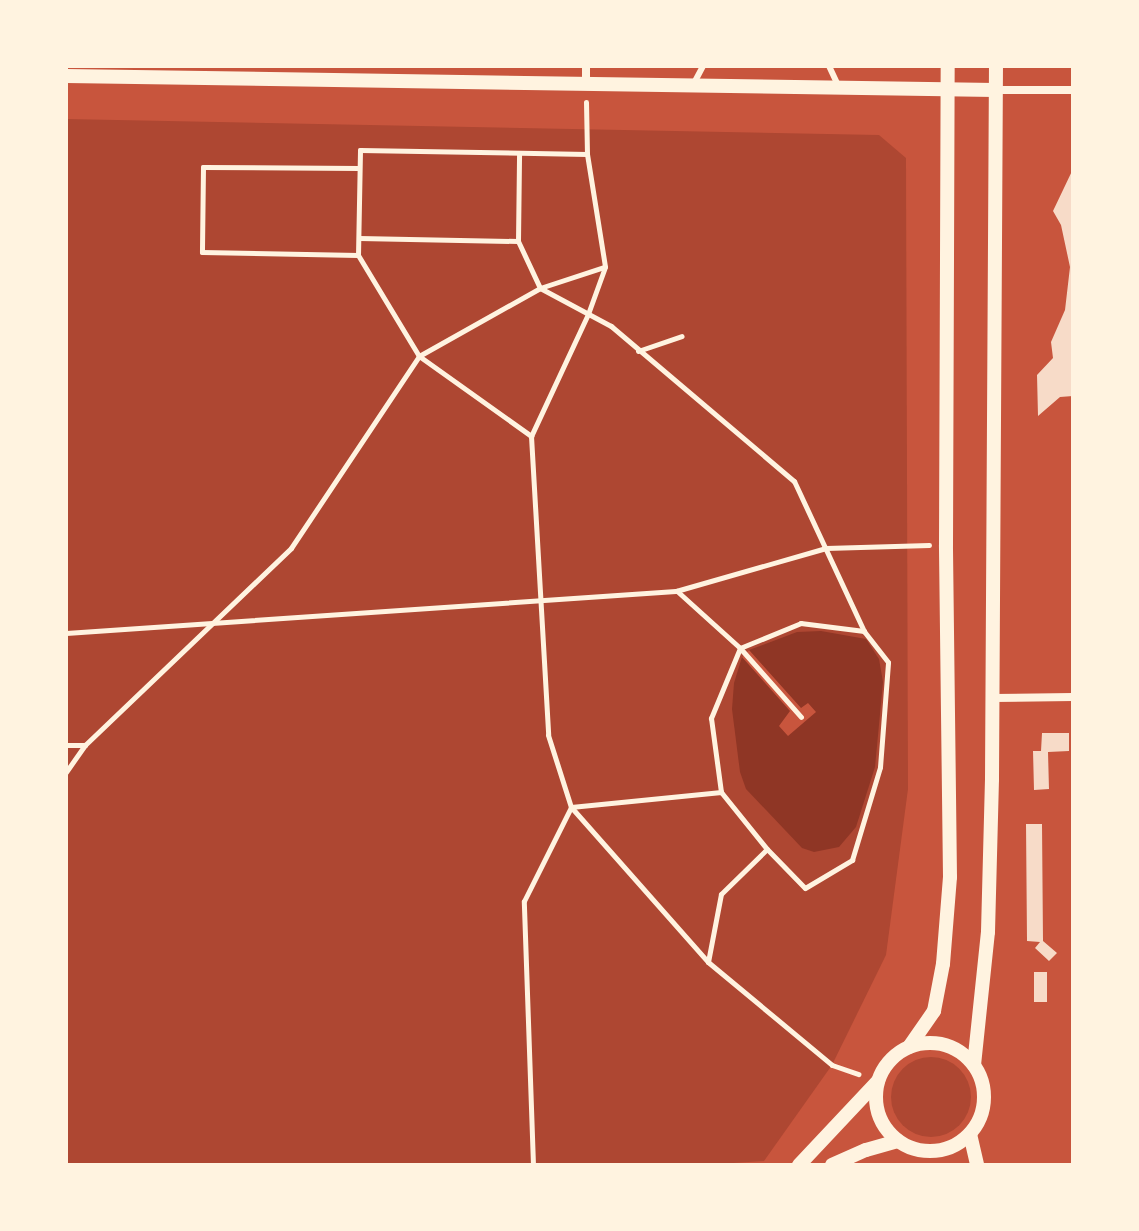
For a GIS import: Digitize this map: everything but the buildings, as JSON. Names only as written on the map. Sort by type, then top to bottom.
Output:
[{"type":"street","points":[[586,66],[586,84]]},
{"type":"street","points":[[799,1165],[878,1081],[896,1055],[909,1047],[934,1011],[943,964],[950,877],[946,545],[948,66]]},
{"type":"street","points":[[974,1065],[988,932],[993,698],[996,66]]},
{"type":"street","points":[[66,76],[1073,90]]},
{"type":"street","points":[[993,698],[1073,697]]},
{"type":"street","points":[[878,1081],[879,1115],[898,1141],[928,1158],[956,1145],[970,1134],[980,1118],[984,1100],[982,1081],[974,1065],[960,1052],[943,1044],[909,1047]]},
{"type":"street","points":[[970,1134],[977,1165]]},
{"type":"street","points":[[832,1165],[898,1141]]},
{"type":"lane","points":[[693,85],[703,66]]},
{"type":"lane","points":[[829,66],[839,87]]},
{"type":"path","points":[[586,84],[587,154],[605,267],[588,314],[531,436],[548,735],[571,807],[708,962],[832,1065],[878,1081]]},
{"type":"path","points":[[531,436],[419,356],[358,255],[360,150],[587,154]]},
{"type":"path","points":[[519,154],[518,241],[540,288],[611,326],[794,481],[864,631],[888,662],[880,767],[852,860],[805,888],[767,849],[721,792],[711,718],[740,648],[801,623],[864,631]]},
{"type":"path","points":[[358,255],[202,252],[203,167],[359,168]]},
{"type":"path","points":[[359,238],[518,241]]},
{"type":"path","points":[[66,772],[85,745],[291,548],[419,356],[540,288],[605,267]]},
{"type":"path","points":[[637,351],[682,336]]},
{"type":"path","points":[[66,633],[676,591],[826,548],[946,545]]},
{"type":"path","points":[[676,591],[740,648],[801,717]]},
{"type":"path","points":[[66,745],[85,745]]},
{"type":"path","points":[[571,807],[721,792]]},
{"type":"path","points":[[533,1165],[524,901],[571,807]]},
{"type":"path","points":[[708,962],[721,894],[767,849]]},
{"type":"shaded area","points":[[66,119],[879,135],[906,158],[908,789],[886,955],[832,1065],[764,1161],[702,1165],[66,1165]]},
{"type":"shaded area","points":[[821,631],[866,639],[879,659],[883,682],[875,767],[856,827],[839,847],[814,852],[802,848],[746,789],[740,772],[732,709],[734,683],[742,657],[749,650],[797,632]]},
{"type":"shaded area","points":[[931,1057],[946,1060],[959,1069],[968,1082],[971,1097],[968,1112],[959,1125],[946,1134],[931,1137],[916,1134],[903,1125],[894,1112],[891,1097],[894,1082],[903,1069],[916,1060]]},
{"type":"pier","points":[[749,650],[801,708],[808,703],[816,712],[788,736],[779,726],[790,711],[742,657]]}]
